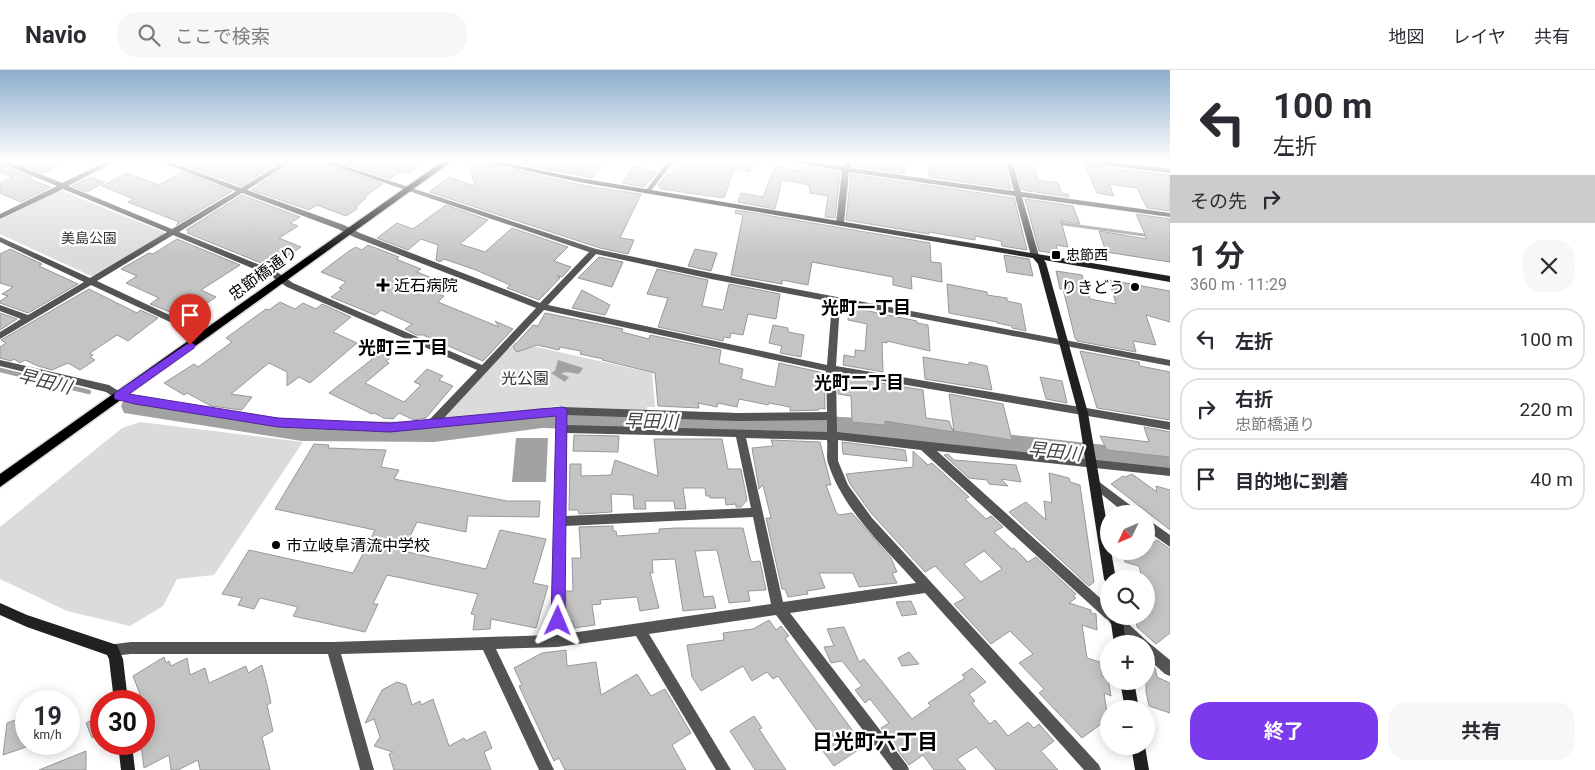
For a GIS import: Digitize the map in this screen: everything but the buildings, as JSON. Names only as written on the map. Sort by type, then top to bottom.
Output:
[{"type":"main road","name":"忠節橋通り","points":[[0,481],[402,194]]},
{"type":"street","points":[[0,217],[46,194]]},
{"type":"street","points":[[80,194],[274,274],[290,285],[482,369]]},
{"type":"street","points":[[0,336],[236,194]]},
{"type":"street","points":[[252,194],[540,306],[831,369],[1170,426]]},
{"type":"street","points":[[423,194],[594,251],[836,300],[1170,363]]},
{"type":"street","points":[[664,194],[1170,279]]},
{"type":"street","points":[[840,223],[843,194]]},
{"type":"street","points":[[1109,570],[1083,412],[1042,263],[1035,256],[1018,194],[1170,215]]},
{"type":"street","points":[[0,239],[204,335]]},
{"type":"street","points":[[432,424],[540,306],[562,287],[594,251]]},
{"type":"street","points":[[836,300],[831,369],[833,461],[844,487],[868,521],[1094,770]]},
{"type":"street","points":[[0,308],[29,319]]},
{"type":"street","points":[[0,363],[109,389],[119,396],[135,400],[278,422],[390,428],[432,424],[737,417],[833,426],[923,445],[1170,472]]},
{"type":"street","points":[[562,421],[740,433],[833,426]]},
{"type":"street","points":[[557,641],[562,421]]},
{"type":"street","points":[[740,433],[778,608],[902,770]]},
{"type":"street","points":[[923,445],[1100,605]]},
{"type":"street","points":[[1094,482],[1123,505]]},
{"type":"street","points":[[560,521],[758,512]]},
{"type":"street","points":[[1155,531],[1170,542]]},
{"type":"street","points":[[0,609],[16,617],[82,638],[112,650],[131,648],[333,648],[557,641],[927,587]]},
{"type":"street","points":[[1122,625],[1132,635]]},
{"type":"street","points":[[640,630],[724,770]]},
{"type":"street","points":[[487,644],[546,770]]},
{"type":"street","points":[[333,648],[367,770]]},
{"type":"street","points":[[112,650],[116,659],[120,690]]},
{"type":"street","points":[[1155,656],[1170,670]]},
{"type":"street","points":[[126,755],[128,770]]},
{"type":"street","points":[[1140,755],[1142,770]]},
{"type":"green space","name":"美島公園","points":[[52,194],[69,194],[164,232],[163,235],[96,275],[91,276],[0,234],[0,220]]},
{"type":"green space","name":"光公園","points":[[515,342],[652,373],[655,407],[647,407],[647,411],[566,411],[560,406],[548,407],[543,416],[432,420],[504,346],[510,348]]},
{"type":"green space","points":[[140,422],[303,442],[214,575],[177,579],[163,606],[130,626],[67,611],[0,579],[0,527],[122,428]]},
{"type":"shaded area","points":[[558,360],[583,368],[579,374],[562,373],[569,377],[565,382],[551,373],[555,371]]},
{"type":"shaded area","points":[[516,438],[548,438],[546,482],[512,482]]},
{"type":"waterway","points":[[1057,223],[1151,236]]},
{"type":"waterway","name":"早田川","points":[[0,370],[89,392]]},
{"type":"waterway","name":"早田川","points":[[133,406],[302,431],[434,432],[542,418],[807,425],[859,428],[1170,463]]},
{"type":"place","name":"忠節西","points":[[1056,255]]},
{"type":"place","name":"近石病院","points":[[383,285]]},
{"type":"place","name":"りきどう","points":[[1135,287]]},
{"type":"place","name":"市立岐阜清流中学校","points":[[276,545]]},
{"type":"district","name":"光町一丁目","points":[[866,307]]},
{"type":"district","name":"光町三丁目","points":[[403,347]]},
{"type":"district","name":"光町二丁目","points":[[859,382]]},
{"type":"district","name":"日光町六丁目","points":[[875,742]]},
{"type":"route","points":[[190,345],[119,396],[278,422],[390,428],[562,411],[558,621]]}]
